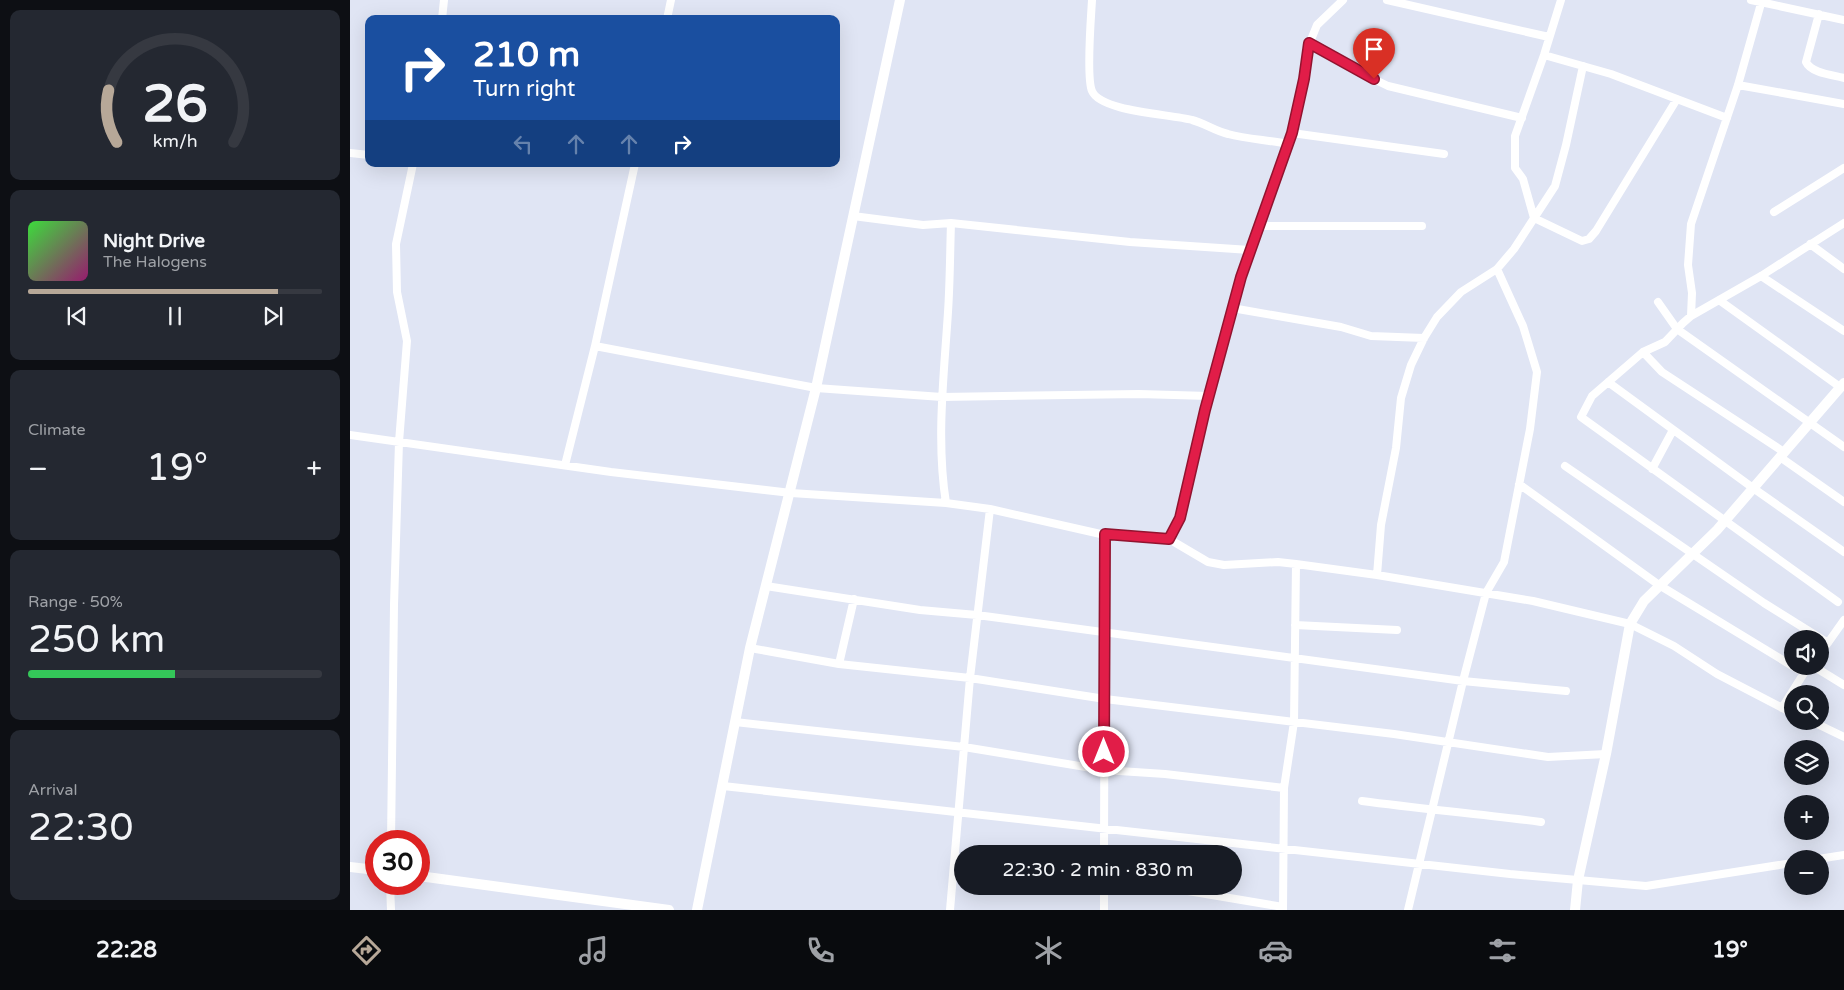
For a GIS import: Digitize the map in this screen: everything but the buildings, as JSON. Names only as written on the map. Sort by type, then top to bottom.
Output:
[{"type":"street","points":[[442,15],[444,0]]},
{"type":"street","points":[[668,15],[671,0]]},
{"type":"street","points":[[698,910],[750,648],[816,388],[900,0]]},
{"type":"street","points":[[1092,0],[1090,71],[1092,91],[1097,98],[1107,104],[1192,120],[1226,134],[1288,144]]},
{"type":"street","points":[[1169,539],[1180,518],[1232,308],[1250,250],[1292,133],[1304,79],[1309,43],[1317,26],[1343,0]]},
{"type":"street","points":[[1387,0],[1549,38]]},
{"type":"street","points":[[1561,0],[1544,55],[1515,136],[1515,168],[1524,180],[1534,218],[1582,241],[1589,239],[1596,231],[1677,99]]},
{"type":"street","points":[[1751,0],[1844,20]]},
{"type":"street","points":[[1691,316],[1692,293],[1688,266],[1691,224],[1738,85],[1762,1]]},
{"type":"street","points":[[1819,14],[1806,62],[1812,69],[1844,78]]},
{"type":"street","points":[[1309,43],[1359,72],[1388,86],[1522,118]]},
{"type":"street","points":[[1544,55],[1611,74],[1727,118]]},
{"type":"street","points":[[1378,575],[1381,525],[1396,448],[1400,398],[1411,365],[1437,317],[1461,292],[1497,269],[1514,249],[1555,186],[1583,66]]},
{"type":"street","points":[[1738,85],[1844,104]]},
{"type":"street","points":[[1292,133],[1444,154]]},
{"type":"street","points":[[350,154],[365,156]]},
{"type":"street","points":[[391,830],[394,606],[399,442],[407,341],[397,292],[396,244],[412,167]]},
{"type":"street","points":[[565,466],[595,346],[634,167]]},
{"type":"street","points":[[1774,212],[1844,168]]},
{"type":"street","points":[[853,216],[923,225],[951,223],[1130,242],[1250,250]]},
{"type":"street","points":[[946,503],[942,478],[942,397],[948,311],[951,223]]},
{"type":"street","points":[[1838,602],[1581,417],[1592,396],[1643,352],[1665,342],[1691,316],[1761,276],[1844,223]]},
{"type":"street","points":[[1259,226],[1422,226]]},
{"type":"street","points":[[1810,244],[1844,269]]},
{"type":"street","points":[[1408,910],[1486,593],[1504,562],[1530,429],[1537,372],[1523,326],[1497,269]]},
{"type":"street","points":[[1761,276],[1844,331]]},
{"type":"street","points":[[1574,910],[1578,880],[1606,754],[1630,624],[1644,601],[1725,521],[1842,385],[1719,300]]},
{"type":"street","points":[[1658,302],[1677,329],[1844,448]]},
{"type":"street","points":[[1232,308],[1341,328],[1371,336],[1424,338]]},
{"type":"street","points":[[595,346],[816,388],[942,397],[1140,394],[1209,396]]},
{"type":"street","points":[[1643,352],[1662,372],[1782,454],[1844,502]]},
{"type":"street","points":[[1608,382],[1844,552]]},
{"type":"street","points":[[1652,469],[1673,430]]},
{"type":"street","points":[[350,435],[565,466],[790,493],[946,503],[990,509],[1105,534],[1169,539],[1208,562],[1224,565],[1278,562],[1296,564],[1378,575],[1534,601],[1630,624],[1674,646],[1717,674],[1782,708],[1803,675]]},
{"type":"street","points":[[1565,466],[1764,603],[1807,630]]},
{"type":"street","points":[[1520,484],[1659,585],[1784,661]]},
{"type":"street","points":[[956,845],[970,678],[990,509]]},
{"type":"street","points":[[1104,845],[1105,534]]},
{"type":"street","points":[[1206,895],[1283,908],[1284,788],[1294,722],[1296,564]]},
{"type":"street","points":[[766,586],[920,610],[977,615],[1463,681],[1566,691]]},
{"type":"street","points":[[839,664],[854,600]]},
{"type":"street","points":[[1829,642],[1844,620]]},
{"type":"street","points":[[1295,625],[1397,630]]},
{"type":"street","points":[[750,648],[839,664],[970,678],[1105,699],[1449,742],[1548,757],[1606,754]]},
{"type":"street","points":[[1827,675],[1844,685]]},
{"type":"street","points":[[735,722],[964,747],[1104,770],[1165,774],[1284,788]]},
{"type":"street","points":[[1829,730],[1844,737]]},
{"type":"street","points":[[723,786],[1282,849],[1646,886],[1784,864]]},
{"type":"street","points":[[1362,801],[1541,822]]},
{"type":"street","points":[[1829,857],[1844,855]]},
{"type":"street","points":[[350,867],[365,869]]},
{"type":"street","points":[[950,910],[954,872]]},
{"type":"street","points":[[430,877],[669,910]]},
{"type":"street","points":[[390,895],[390,910]]},
{"type":"street","points":[[1104,895],[1104,910]]},
{"type":"route","points":[[1104,752],[1105,534],[1169,539],[1180,518],[1205,410],[1241,277],[1292,133],[1304,79],[1309,43],[1374,79]]}]
